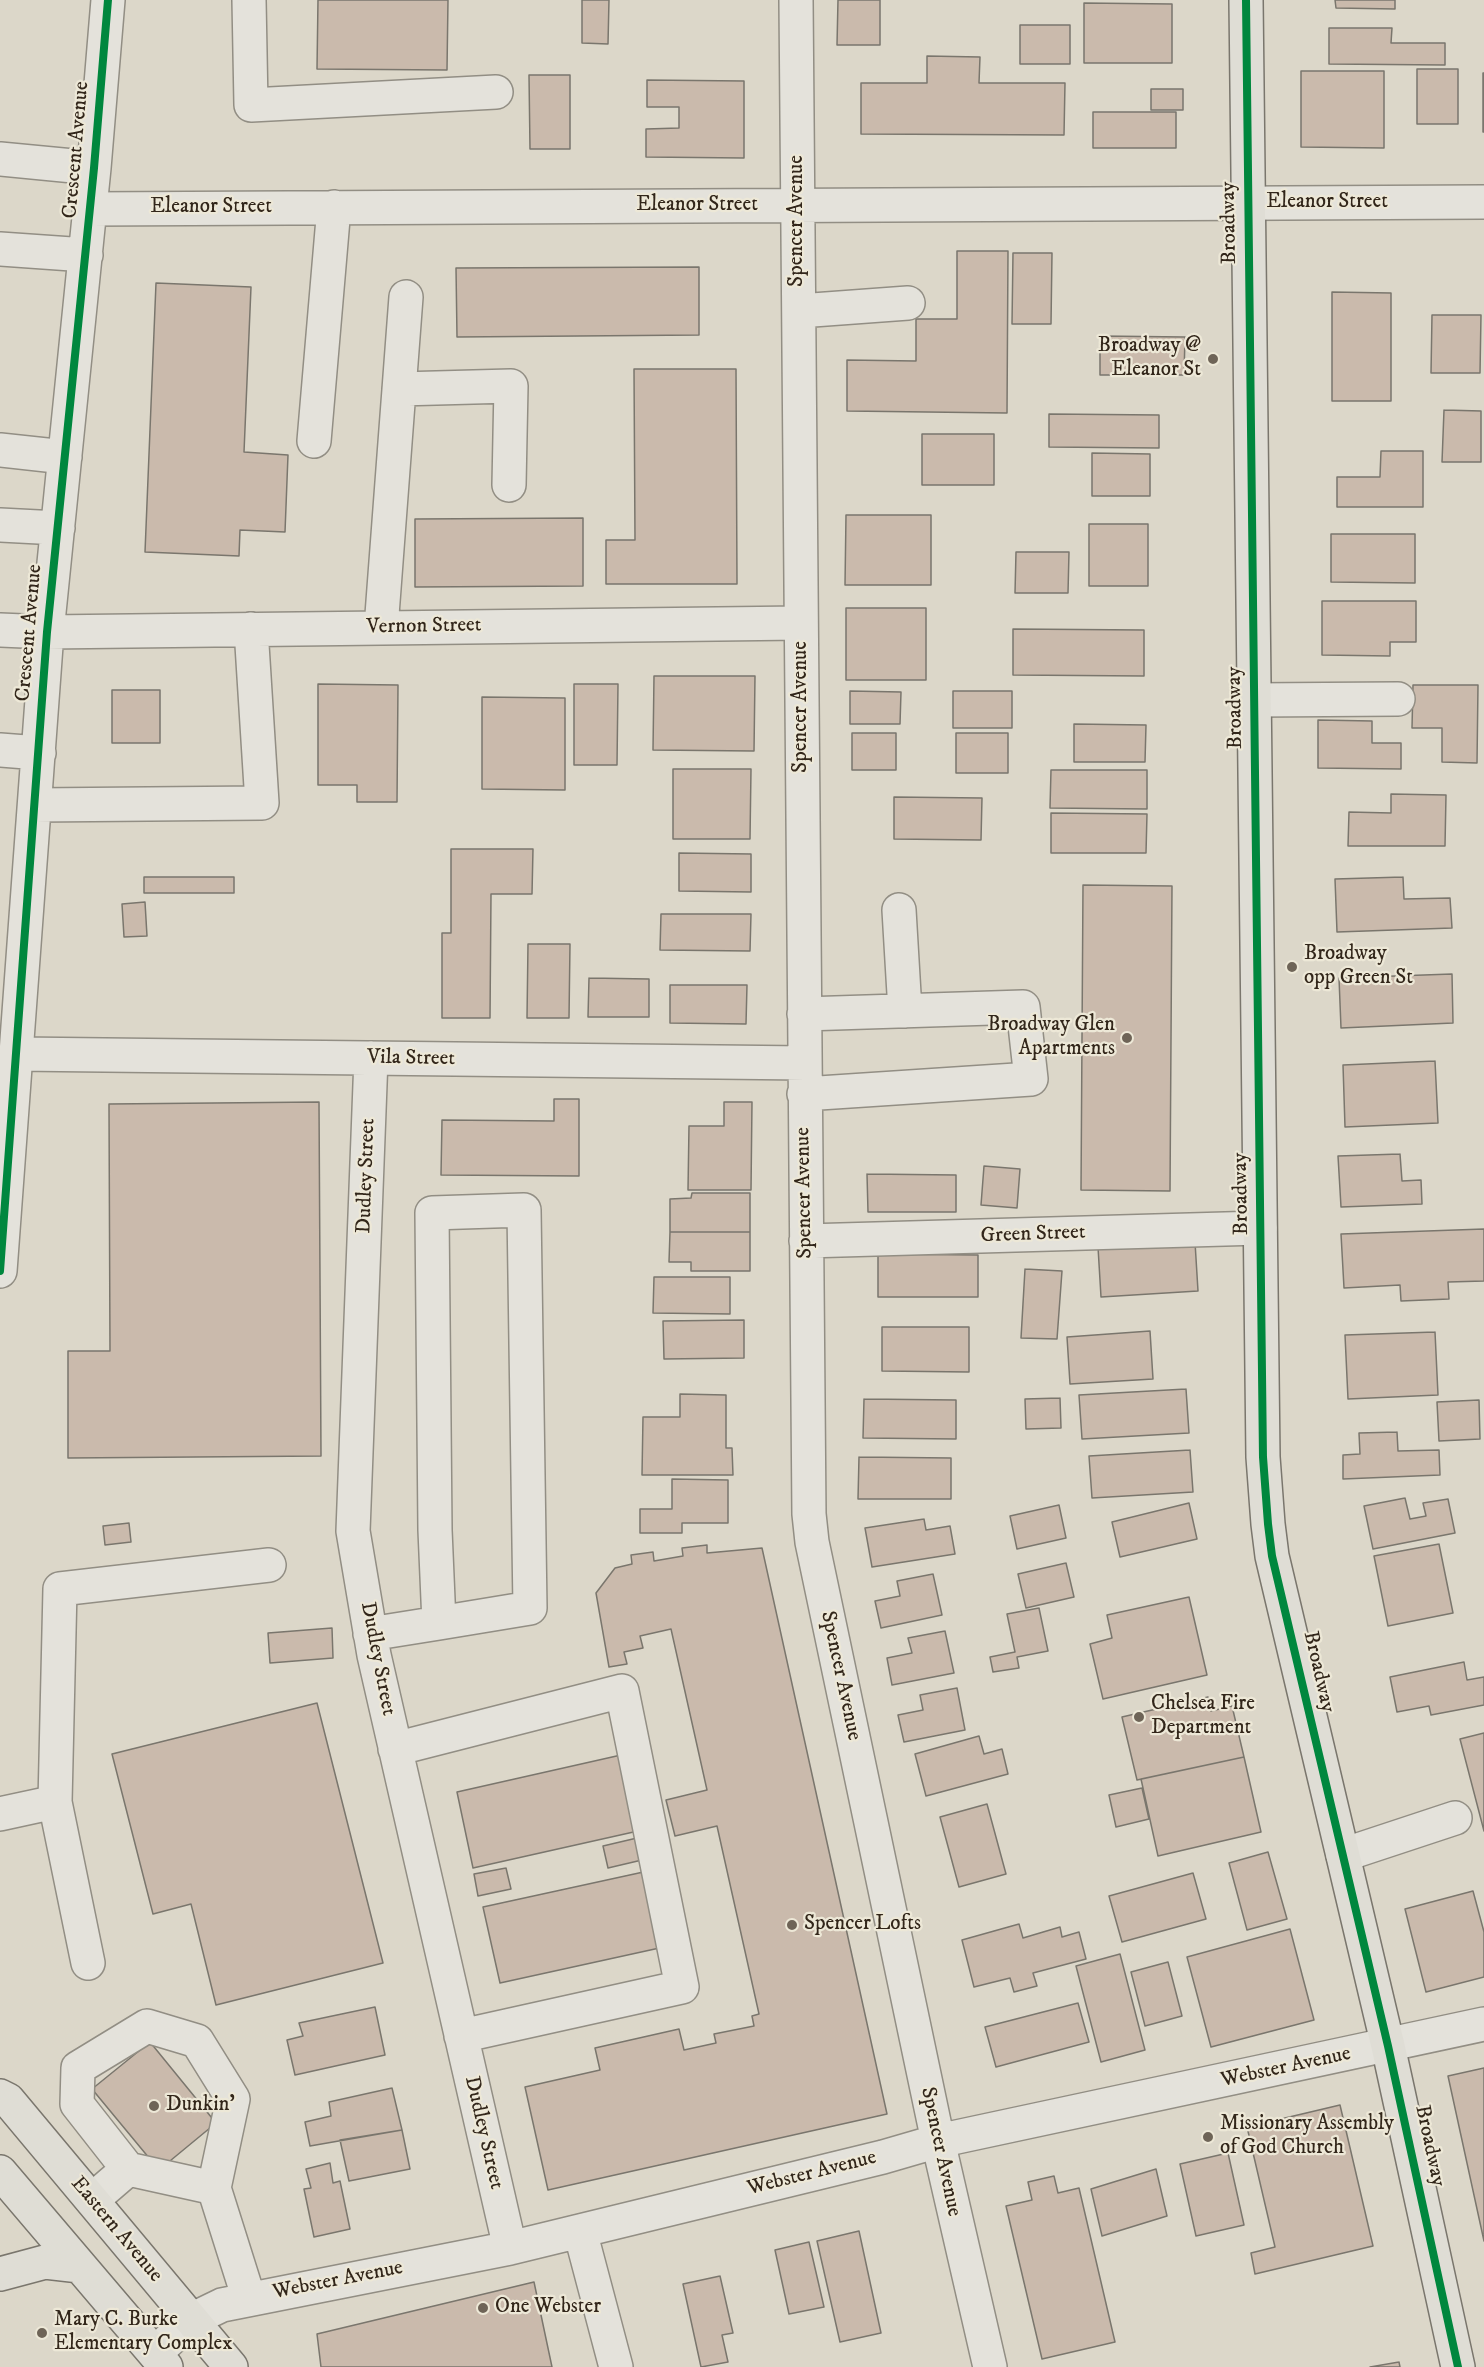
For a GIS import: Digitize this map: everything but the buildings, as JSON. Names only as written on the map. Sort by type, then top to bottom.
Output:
[{"type":"main road","name":"Broadway","points":[[1246,0],[1263,1457],[1268,1524],[1272,1556],[1388,2046],[1458,2367]]},
{"type":"main road","name":"Eastern Avenue","points":[[0,2096],[8,2100],[231,2367]]},
{"type":"main road","points":[[0,2172],[160,2360]]},
{"type":"main road","points":[[0,2274],[45,2262],[80,2266]]},
{"type":"street","name":"Crescent Avenue","points":[[0,1271],[47,632],[86,255],[108,0]]},
{"type":"street","points":[[249,0],[251,105],[496,92]]},
{"type":"street","name":"Spencer Avenue","points":[[796,0],[808,1486],[812,1542],[938,2142],[990,2367]]},
{"type":"street","points":[[0,159],[94,168]]},
{"type":"street","name":"Eleanor Street","points":[[90,208],[1484,202]]},
{"type":"street","points":[[314,441],[334,207]]},
{"type":"street","points":[[0,249],[86,255]]},
{"type":"street","points":[[381,628],[406,297]]},
{"type":"street","points":[[799,311],[908,303]]},
{"type":"street","points":[[399,389],[510,386],[509,485]]},
{"type":"street","points":[[0,450],[65,457]]},
{"type":"street","points":[[0,525],[58,528]]},
{"type":"street","name":"Vernon Street","points":[[0,630],[47,632],[801,623]]},
{"type":"street","points":[[35,805],[262,803],[251,629]]},
{"type":"street","points":[[1254,700],[1398,699]]},
{"type":"street","points":[[0,750],[39,753]]},
{"type":"street","points":[[804,1014],[905,1011],[899,910]]},
{"type":"street","name":"Vila Street","points":[[17,1054],[371,1058],[805,1078],[1031,1079],[1023,1007],[905,1011]]},
{"type":"street","name":"Dudley Street","points":[[371,1058],[353,1531],[370,1634],[395,1749],[510,2248]]},
{"type":"street","points":[[370,1634],[439,1623],[530,1608],[524,1210],[432,1214],[435,1530],[439,1623]]},
{"type":"street","name":"Green Street","points":[[806,1241],[1260,1228]]},
{"type":"street","points":[[88,1963],[55,1802],[60,1589],[269,1565]]},
{"type":"street","points":[[395,1749],[622,1691],[681,1987],[461,2036]]},
{"type":"street","points":[[0,1814],[55,1802]]},
{"type":"street","points":[[1343,1855],[1455,1818]]},
{"type":"street","name":"Webster Avenue","points":[[160,2360],[191,2320],[222,2304],[510,2248],[938,2142],[1484,2024]]},
{"type":"street","points":[[214,2188],[128,2169],[77,2104],[78,2067],[147,2026],[197,2041],[233,2099],[214,2188],[249,2299]]},
{"type":"street","points":[[92,2200],[128,2169]]},
{"type":"street","points":[[580,2231],[616,2367]]},
{"type":"cycle path","points":[[0,1271],[47,632],[94,168],[108,0]]},
{"type":"cycle path","points":[[1246,0],[1263,1457],[1268,1524],[1272,1556],[1388,2046],[1458,2367]]},
{"type":"place","name":"Broadway @ Eleanor St","points":[[1213,359]]},
{"type":"place","name":"Broadway opp Green St","points":[[1292,967]]},
{"type":"place","name":"Broadway Glen Apartments","points":[[1127,1038]]},
{"type":"place","name":"Chelsea Fire Department","points":[[1139,1717]]},
{"type":"place","name":"Spencer Lofts","points":[[792,1925]]},
{"type":"place","name":"Dunkin'","points":[[154,2106]]},
{"type":"place","name":"Missionary Assembly of God Church","points":[[1208,2137]]},
{"type":"place","name":"One Webster","points":[[483,2308]]},
{"type":"place","name":"Mary C. Burke Elementary Complex","points":[[42,2333]]}]
